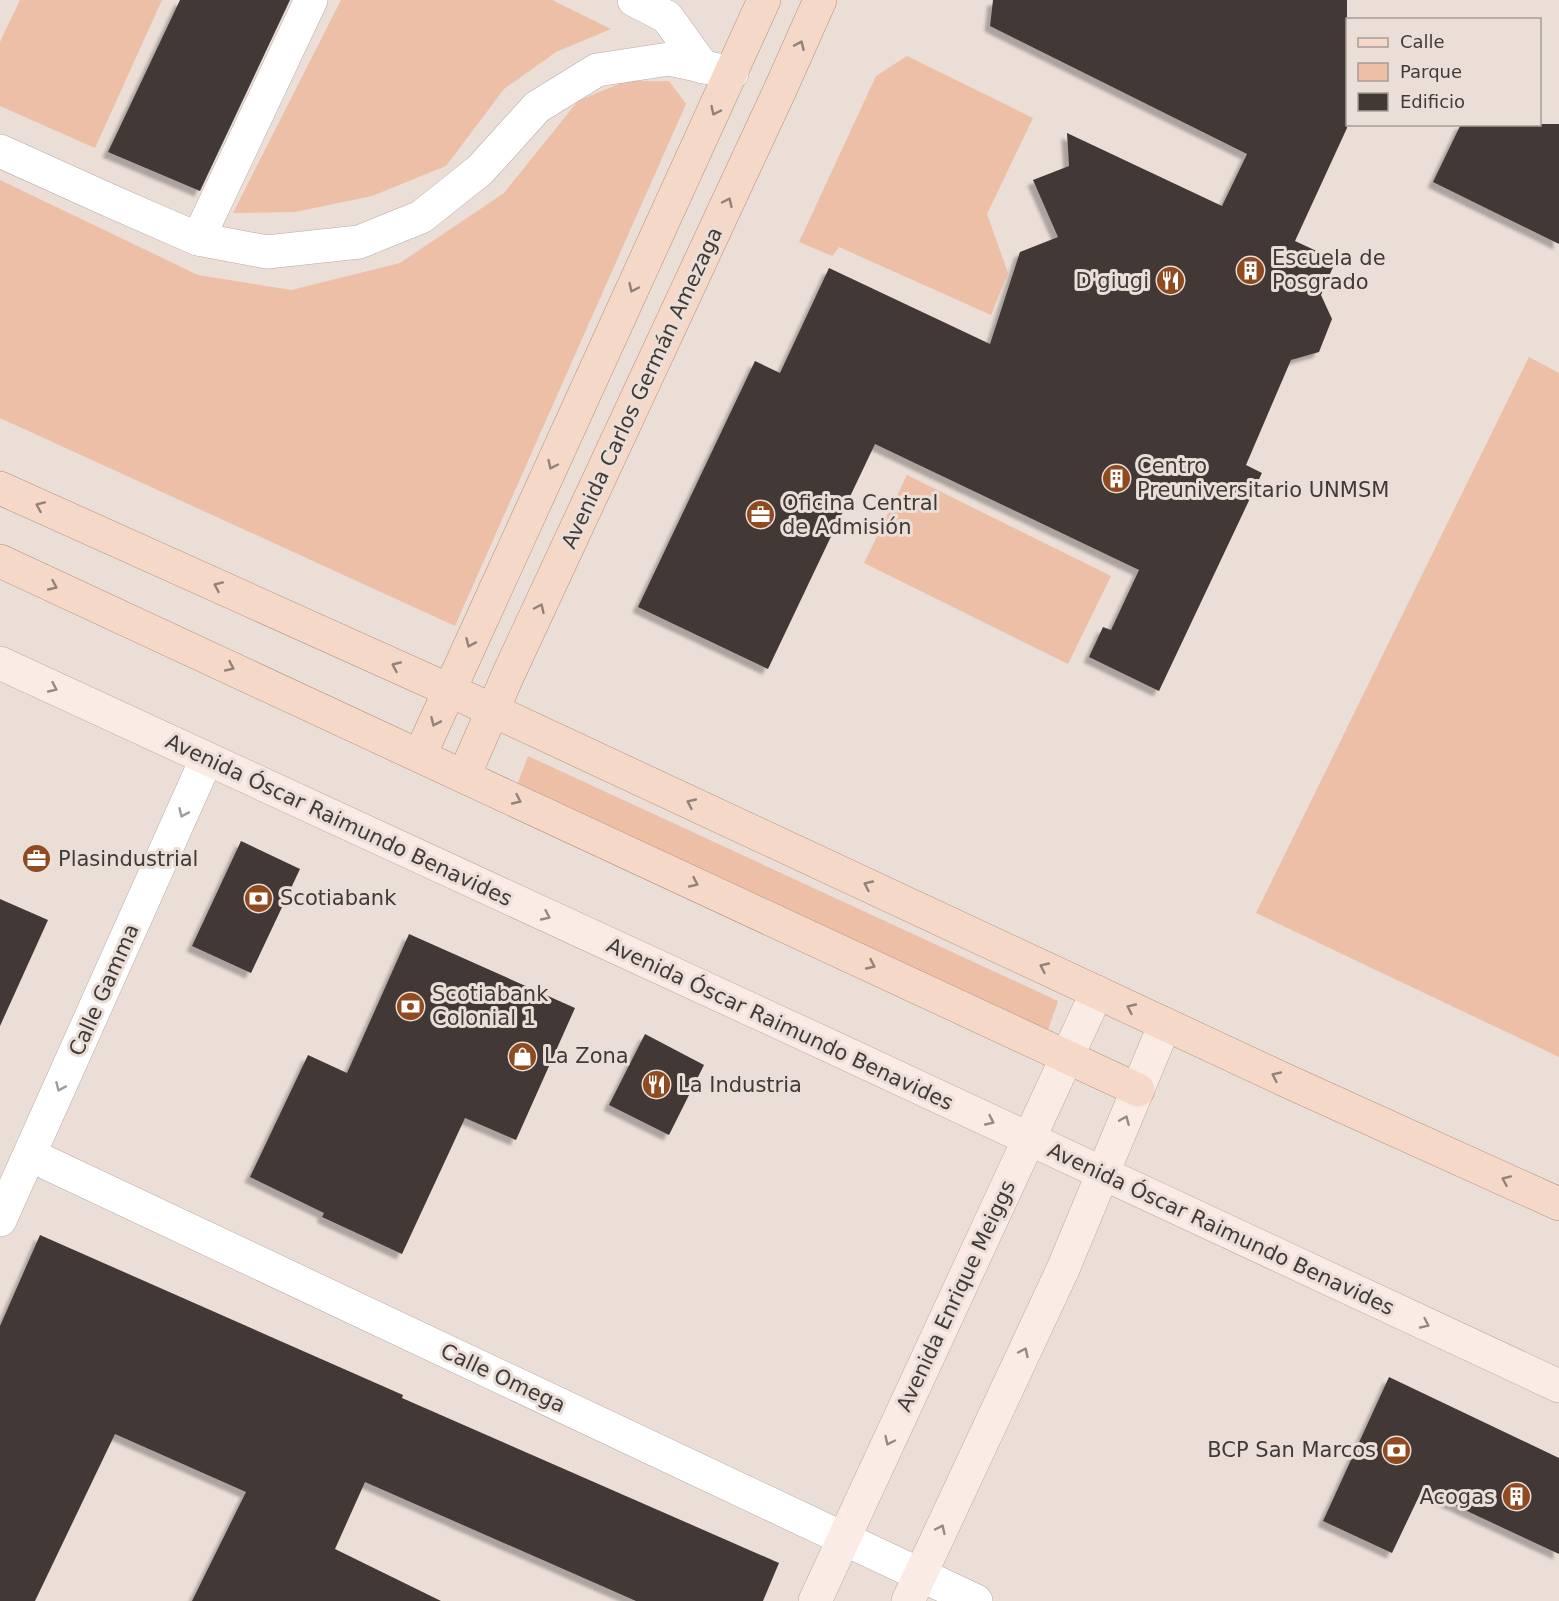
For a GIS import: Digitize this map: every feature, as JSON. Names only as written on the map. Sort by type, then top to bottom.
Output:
[{"type":"main road","points":[[420,755],[717,70],[764,0]]},
{"type":"main road","name":"Avenida Carlos Germán Amezaga","points":[[464,776],[820,0]]},
{"type":"main road","points":[[0,488],[449,690],[1166,1024],[1559,1204]]},
{"type":"main road","points":[[0,561],[1138,1090]]},
{"type":"main road","name":"Avenida Óscar Raimundo Benavides","points":[[0,663],[1559,1386]]},
{"type":"main road","name":"Avenida Enrique Meiggs","points":[[815,1601],[1097,992]]},
{"type":"main road","points":[[914,1588],[1063,1269],[1166,1024]]},
{"type":"street","points":[[198,239],[311,0]]},
{"type":"street","points":[[634,0],[667,16],[717,70]]},
{"type":"street","points":[[0,151],[198,239],[267,252],[359,242],[421,217],[480,171],[537,107],[597,70],[669,59],[717,70]]},
{"type":"street","name":"Calle Gamma","points":[[0,1220],[206,760]]},
{"type":"street","name":"Calle Omega","points":[[30,1155],[843,1539],[914,1588],[976,1601]]},
{"type":"green space","points":[[20,0],[162,0],[95,148],[0,106],[0,42]]},
{"type":"green space","points":[[341,0],[552,0],[611,29],[556,52],[504,89],[446,166],[372,196],[295,212],[233,213]]},
{"type":"green space","points":[[907,56],[1033,118],[987,214],[1008,273],[991,315],[839,247],[832,256],[799,242],[876,76]]},
{"type":"green space","points":[[626,81],[669,81],[686,104],[455,626],[0,418],[0,180],[198,275],[291,290],[400,263],[504,193],[578,101]]},
{"type":"green space","points":[[1529,357],[1559,373],[1559,1057],[1256,913]]},
{"type":"green space","points":[[907,475],[1111,576],[1068,664],[864,563]]},
{"type":"green space","points":[[528,756],[1058,1001],[1048,1030],[517,785]]},
{"type":"building","points":[[180,0],[290,0],[200,191],[108,152]]},
{"type":"building","points":[[993,0],[1347,0],[1347,128],[1295,241],[1336,260],[1321,295],[1332,319],[1319,352],[1291,360],[1246,465],[1262,473],[1159,691],[1089,657],[1103,627],[1111,630],[1139,570],[875,444],[768,669],[638,607],[755,361],[780,373],[829,268],[990,344],[1020,252],[1058,237],[1033,180],[1069,166],[1067,133],[1222,206],[1247,154],[990,26]]},
{"type":"building","points":[[1559,124],[1559,244],[1433,182],[1460,126]]},
{"type":"building","points":[[241,841],[300,869],[251,973],[192,946]]},
{"type":"building","points":[[0,899],[48,920],[0,1026]]},
{"type":"building","points":[[409,934],[575,1008],[516,1140],[465,1118],[402,1254],[322,1217],[324,1213],[250,1177],[308,1055],[347,1073]]},
{"type":"building","name":"La Industria","points":[[645,1034],[704,1065],[669,1135],[609,1105]]},
{"type":"building","points":[[40,1235],[403,1395],[402,1398],[779,1563],[763,1601],[636,1601],[365,1482],[335,1549],[441,1601],[192,1601],[246,1492],[115,1434],[35,1601],[0,1601],[0,1326]]},
{"type":"building","points":[[1389,1377],[1559,1458],[1559,1554],[1422,1490],[1392,1553],[1323,1521]]},
{"type":"place","name":"Escuela de Posgrado","points":[[1251,270]]},
{"type":"place","name":"D'giugi","points":[[1170,281]]},
{"type":"place","name":"Centro Preuniversitario UNMSM","points":[[1116,478]]},
{"type":"place","name":"Oficina Central de Admisión","points":[[761,515]]},
{"type":"place","name":"Plasindustrial","points":[[37,859]]},
{"type":"place","name":"Scotiabank","points":[[259,898]]},
{"type":"place","name":"Scotiabank Colonial 1","points":[[411,1006]]},
{"type":"place","name":"La Zona","points":[[523,1056]]},
{"type":"place","name":"La Industria","points":[[657,1085]]},
{"type":"place","name":"BCP San Marcos","points":[[1397,1450]]},
{"type":"place","name":"Acogas","points":[[1516,1497]]}]
